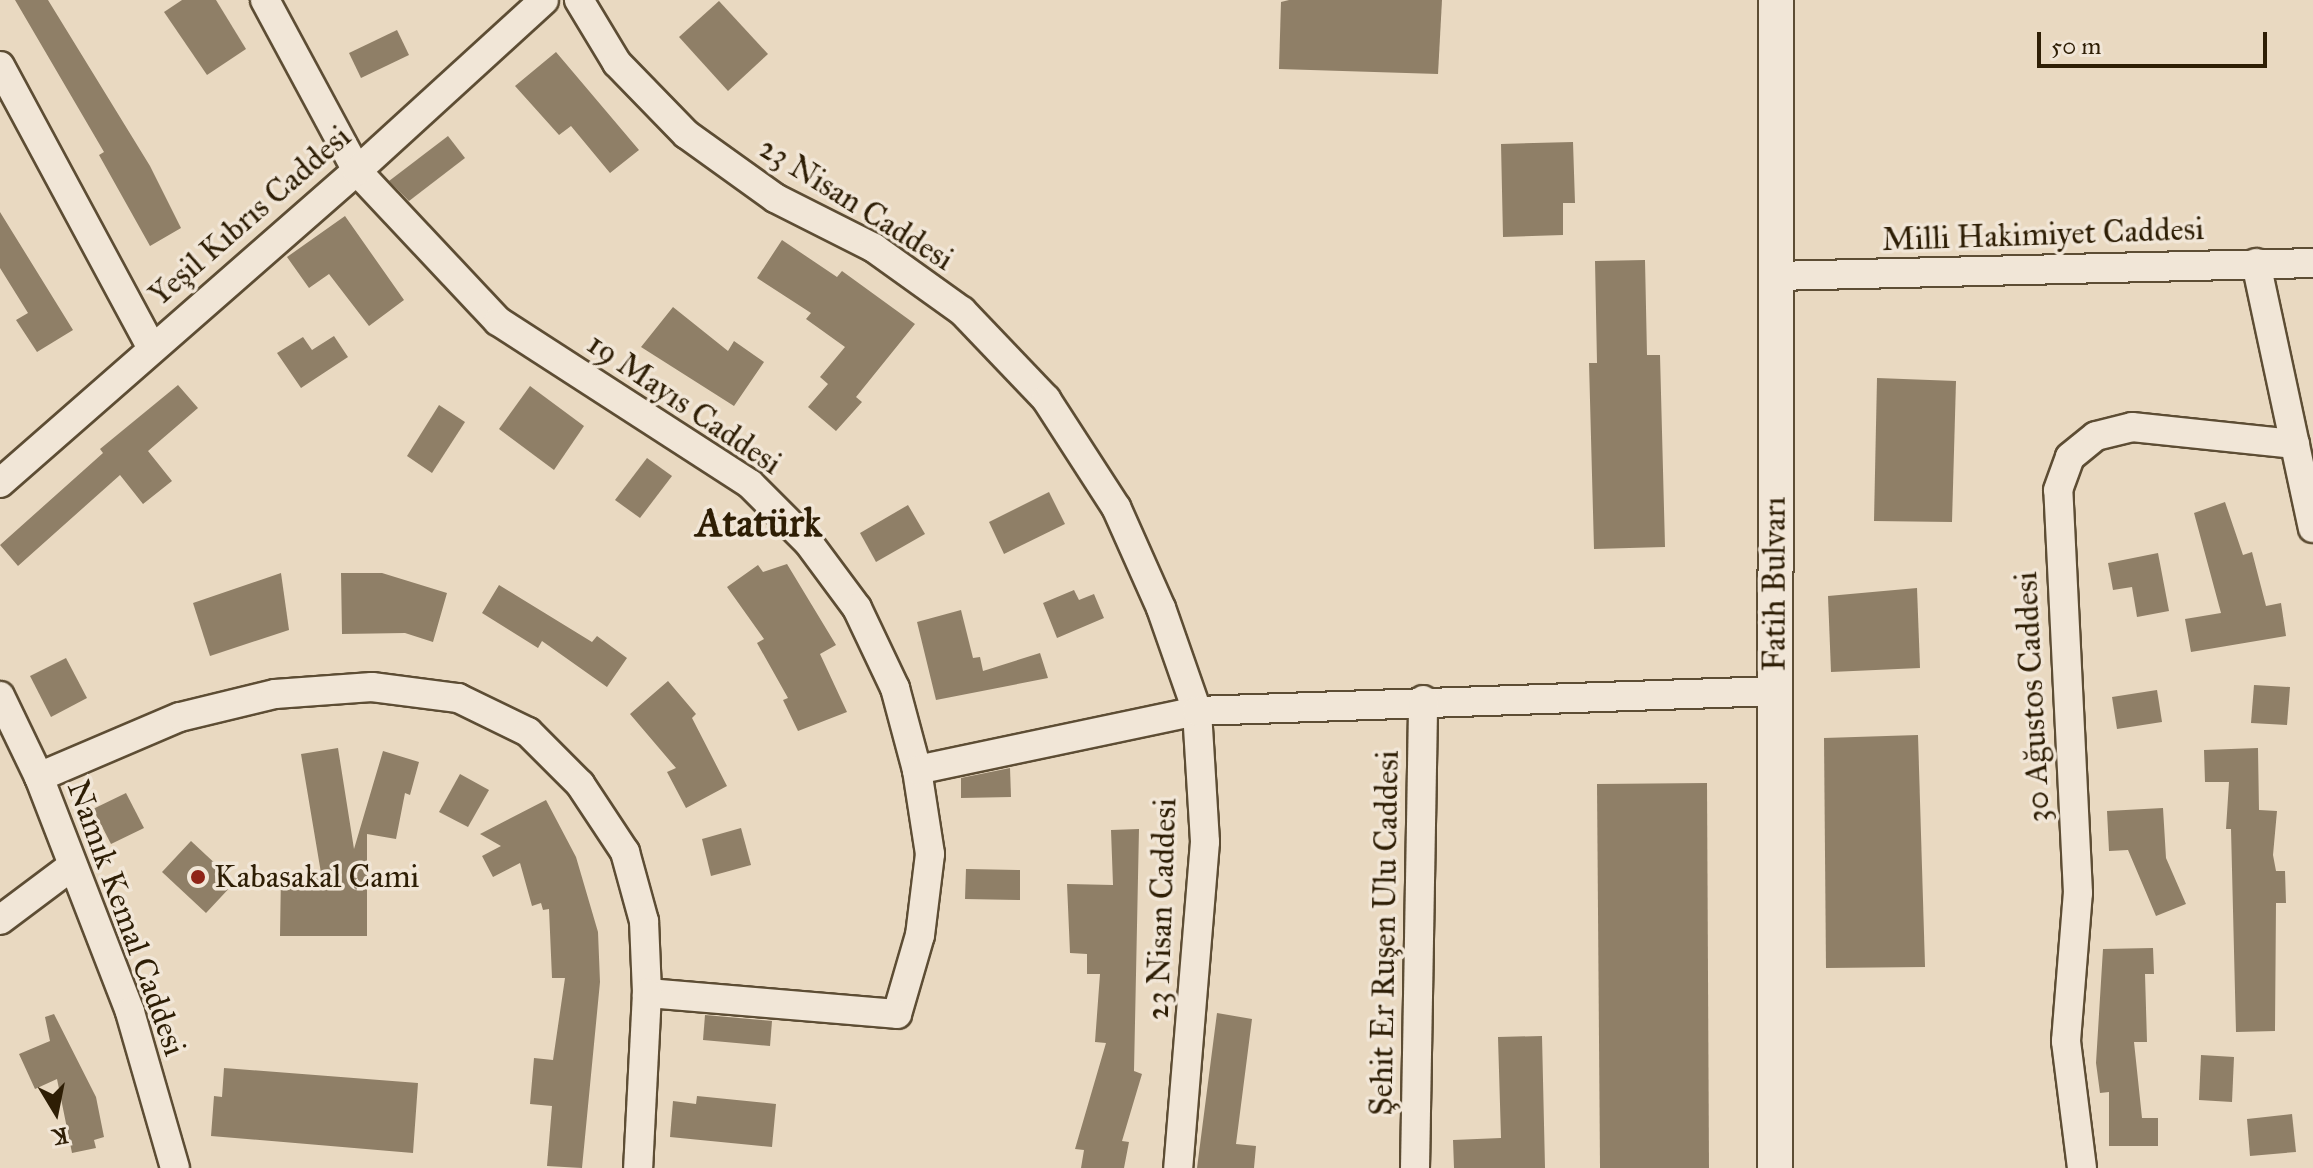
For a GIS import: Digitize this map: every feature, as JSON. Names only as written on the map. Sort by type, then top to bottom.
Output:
[{"type":"street","name":"19 Mayıs Caddesi","points":[[265,0],[357,171],[498,321],[750,484],[808,542],[857,608],[895,688],[917,770],[930,854],[920,935],[897,1014],[647,993]]},
{"type":"street","name":"Yeşil Kıbrıs Caddesi","points":[[0,483],[151,346],[357,171],[544,0]]},
{"type":"street","name":"23 Nisan Caddesi","points":[[579,0],[617,63],[686,134],[775,198],[874,248],[962,311],[1046,399],[1116,507],[1161,608],[1197,711],[1205,842],[1178,1168]]},
{"type":"street","name":"Fatih Bulvarı","points":[[1775,1168],[1776,0]]},
{"type":"street","points":[[0,66],[151,346]]},
{"type":"street","points":[[2256,263],[2313,528]]},
{"type":"street","name":"Milli Hakimiyet Caddesi","points":[[1775,276],[2313,263]]},
{"type":"street","name":"30 Ağustos Caddesi","points":[[2082,1168],[2066,1041],[2078,893],[2058,490],[2070,457],[2096,436],[2132,427],[2295,444]]},
{"type":"street","points":[[39,777],[180,717],[275,694],[372,687],[458,698],[528,732],[580,784],[625,852],[644,921],[647,993],[638,1168]]},
{"type":"street","points":[[917,770],[1197,711],[1423,700],[1775,691]]},
{"type":"street","name":"Namık Kemal Caddesi","points":[[0,696],[39,777],[130,1012],[175,1168]]},
{"type":"street","name":"Şehit Er Ruşen Ulu Caddesi","points":[[1415,1168],[1423,700]]},
{"type":"street","points":[[0,920],[72,866]]},
{"type":"building","points":[[15,0],[48,0],[150,166],[181,228],[150,246],[99,155],[104,152]]},
{"type":"building","points":[[182,0],[216,0],[246,49],[207,75],[164,12]]},
{"type":"building","points":[[1442,0],[1438,74],[1279,69],[1281,2]]},
{"type":"building","points":[[719,1],[768,54],[728,91],[679,37]]},
{"type":"building","points":[[397,30],[409,55],[361,78],[349,53]]},
{"type":"building","points":[[556,52],[639,150],[610,173],[571,126],[559,135],[515,86]]},
{"type":"building","points":[[448,136],[465,158],[409,201],[389,181]]},
{"type":"building","points":[[1573,142],[1575,203],[1563,203],[1563,235],[1503,237],[1501,144]]},
{"type":"building","points":[[0,212],[73,330],[37,352],[16,320],[28,313],[0,268]]},
{"type":"building","points":[[345,216],[404,300],[369,326],[329,274],[309,288],[287,257]]},
{"type":"building","points":[[782,240],[837,277],[842,271],[915,324],[856,397],[862,402],[836,431],[808,407],[828,384],[820,377],[845,347],[806,319],[811,313],[757,278]]},
{"type":"building","points":[[1645,260],[1647,355],[1660,355],[1665,547],[1594,549],[1589,363],[1597,363],[1595,261]]},
{"type":"building","points":[[673,307],[728,351],[734,341],[764,362],[734,406],[641,347]]},
{"type":"building","points":[[334,336],[348,357],[301,388],[277,353],[303,337],[312,350]]},
{"type":"building","points":[[1877,378],[1956,381],[1952,522],[1874,521]]},
{"type":"building","points":[[178,385],[198,408],[148,451],[172,481],[143,504],[120,475],[18,566],[0,545],[103,453],[100,449]]},
{"type":"building","points":[[530,386],[584,426],[554,470],[499,429]]},
{"type":"building","points":[[439,405],[465,422],[432,473],[407,456]]},
{"type":"building","points":[[647,458],[672,476],[640,518],[615,500]]},
{"type":"building","points":[[1049,492],[1065,524],[1004,554],[989,522]]},
{"type":"building","points":[[2225,502],[2243,555],[2252,552],[2266,606],[2281,603],[2286,636],[2191,652],[2185,619],[2221,613],[2194,513]]},
{"type":"building","points":[[908,505],[925,534],[876,562],[860,533]]},
{"type":"building","points":[[2158,553],[2169,611],[2137,617],[2132,587],[2113,590],[2108,563]]},
{"type":"building","points":[[787,564],[836,645],[820,654],[847,712],[798,731],[783,700],[788,698],[757,643],[764,639],[727,587],[758,565],[763,572]]},
{"type":"building","points":[[281,573],[289,630],[210,656],[193,603]]},
{"type":"building","points":[[341,573],[382,573],[447,593],[433,642],[405,633],[342,634]]},
{"type":"building","points":[[499,585],[592,642],[597,636],[627,658],[607,687],[542,641],[538,648],[482,613]]},
{"type":"building","points":[[1917,588],[1920,668],[1831,672],[1828,596]]},
{"type":"building","points":[[1074,590],[1079,600],[1094,594],[1104,618],[1057,638],[1043,603]]},
{"type":"building","points":[[961,610],[973,658],[980,657],[983,671],[1040,653],[1048,678],[936,700],[917,622]]},
{"type":"building","points":[[66,658],[87,698],[51,717],[30,676]]},
{"type":"building","points":[[668,681],[696,714],[692,718],[727,786],[686,808],[667,772],[676,768],[630,714]]},
{"type":"building","points":[[2254,685],[2290,687],[2287,725],[2251,723]]},
{"type":"building","points":[[2157,690],[2162,722],[2117,729],[2112,697]]},
{"type":"building","points":[[1918,735],[1925,967],[1826,968],[1824,738]]},
{"type":"building","points":[[338,748],[354,849],[383,751],[419,762],[410,795],[405,793],[396,839],[367,834],[367,936],[280,936],[281,873],[321,873],[301,754]]},
{"type":"building","points":[[2258,748],[2259,810],[2277,811],[2273,855],[2276,871],[2285,871],[2286,903],[2276,903],[2275,1031],[2236,1032],[2231,829],[2226,829],[2229,782],[2205,782],[2204,750]]},
{"type":"building","points":[[1010,768],[1011,797],[961,798],[961,778]]},
{"type":"building","points":[[460,774],[489,790],[468,827],[439,812]]},
{"type":"building","points":[[1707,783],[1709,1168],[1600,1168],[1597,784]]},
{"type":"building","points":[[126,793],[144,828],[111,844],[93,809]]},
{"type":"building","points":[[546,800],[576,857],[598,932],[600,982],[582,1168],[547,1166],[552,1106],[530,1104],[534,1058],[553,1060],[565,978],[552,978],[549,909],[543,910],[541,903],[532,906],[520,863],[493,877],[482,856],[501,846],[480,834]]},
{"type":"building","points":[[2163,808],[2166,858],[2186,904],[2156,916],[2128,850],[2109,851],[2107,811]]},
{"type":"building","points":[[741,828],[751,865],[711,876],[702,839]]},
{"type":"building","points":[[1139,829],[1134,1071],[1142,1074],[1122,1141],[1129,1142],[1124,1168],[1081,1168],[1084,1150],[1075,1149],[1106,1043],[1095,1042],[1100,974],[1087,974],[1087,954],[1070,953],[1067,884],[1113,885],[1111,830]]},
{"type":"building","name":"Kabasakal Cami","points":[[191,841],[235,882],[206,913],[162,872]]},
{"type":"building","points":[[966,869],[1020,870],[1020,900],[965,899]]},
{"type":"building","points":[[2153,948],[2154,974],[2145,974],[2147,1042],[2134,1042],[2142,1118],[2158,1118],[2158,1146],[2109,1146],[2109,1092],[2100,1093],[2096,1063],[2103,949]]},
{"type":"building","points":[[1217,1013],[1252,1019],[1236,1144],[1256,1146],[1254,1168],[1197,1168]]},
{"type":"building","points":[[54,1014],[96,1097],[104,1137],[94,1140],[96,1148],[72,1153],[57,1079],[35,1089],[19,1054],[50,1041],[45,1017]]},
{"type":"building","points":[[705,1015],[772,1021],[770,1046],[703,1040]]},
{"type":"building","points":[[1542,1036],[1545,1168],[1454,1168],[1453,1140],[1501,1138],[1498,1037]]},
{"type":"building","points":[[2201,1055],[2234,1057],[2232,1102],[2199,1100]]},
{"type":"building","points":[[224,1068],[418,1083],[413,1153],[211,1136],[214,1096],[222,1097]]},
{"type":"building","points":[[697,1096],[776,1104],[772,1147],[670,1137],[673,1101],[696,1104]]},
{"type":"building","points":[[2292,1114],[2296,1152],[2250,1156],[2247,1119]]},
{"type":"place","name":"Kabasakal Cami","points":[[198,877]]},
{"type":"district","name":"Atatürk","points":[[759,523]]}]
